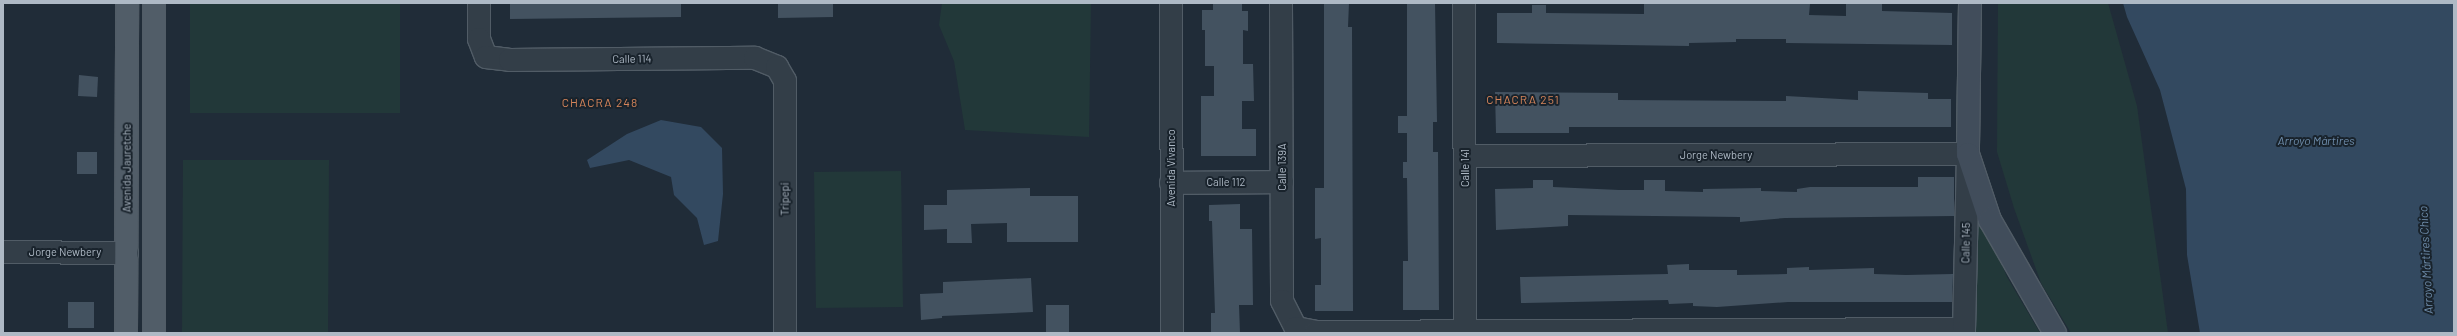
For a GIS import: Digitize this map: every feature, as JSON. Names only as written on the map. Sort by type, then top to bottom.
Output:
[{"type":"main road","name":"Avenida Jauretche","points":[[126,333],[127,3]]},
{"type":"main road","points":[[154,3],[154,333]]},
{"type":"main road","points":[[1970,3],[1968,154],[1990,220],[2055,333]]},
{"type":"street","name":"Calle 114","points":[[479,3],[479,39],[486,57],[510,60],[755,58],[777,67]]},
{"type":"street","name":"Avenida Vivanco","points":[[1171,3],[1172,333]]},
{"type":"street","name":"Calle 139A","points":[[1281,3],[1282,301],[1296,328],[1316,332],[1465,332]]},
{"type":"street","name":"Calle 141","points":[[1464,3],[1465,332]]},
{"type":"street","name":"Tripepi","points":[[777,67],[785,81],[785,333]]},
{"type":"street","name":"Jorge Newbery","points":[[1465,156],[1968,154]]},
{"type":"street","name":"Calle 145","points":[[1964,331],[1968,154]]},
{"type":"street","name":"Calle 112","points":[[1171,183],[1282,182]]},
{"type":"street","name":"Jorge Newbery","points":[[3,252],[126,253]]},
{"type":"street","points":[[1465,332],[1964,331]]},
{"type":"green space","points":[[190,3],[400,3],[400,113],[190,113]]},
{"type":"green space","points":[[942,3],[1091,3],[1089,137],[965,130],[954,61],[939,25]]},
{"type":"green space","points":[[1998,3],[2108,3],[2137,106],[2168,333],[2071,333],[2041,283],[2014,208],[1997,152]]},
{"type":"green space","points":[[183,160],[329,160],[328,333],[182,333]]},
{"type":"green space","points":[[901,171],[903,307],[816,308],[814,172]]},
{"type":"green space","points":[[1973,194],[2007,277],[2040,333],[1971,333]]},
{"type":"water","name":"Arroyo Mártires","points":[[2123,3],[2454,3],[2454,333],[2200,333],[2187,255],[2186,189],[2160,90],[2127,17]]},
{"type":"water","points":[[661,120],[701,127],[722,148],[723,194],[718,241],[704,245],[697,218],[674,195],[671,177],[629,160],[590,168],[587,160],[627,134]]},
{"type":"building","points":[[510,3],[681,3],[681,17],[510,19]]},
{"type":"building","points":[[778,3],[833,3],[833,17],[778,18]]},
{"type":"building","points":[[1213,3],[1242,3],[1242,11],[1248,11],[1248,31],[1243,30],[1243,64],[1253,64],[1254,101],[1242,101],[1242,129],[1256,129],[1256,156],[1201,156],[1201,96],[1214,96],[1214,66],[1205,66],[1205,30],[1202,30],[1202,10],[1213,10]]},
{"type":"building","points":[[1324,3],[1349,3],[1348,27],[1352,27],[1353,311],[1315,311],[1315,285],[1321,285],[1321,238],[1315,239],[1315,188],[1324,188]]},
{"type":"building","points":[[1407,3],[1435,3],[1437,122],[1433,122],[1433,152],[1438,152],[1439,310],[1403,310],[1403,261],[1408,261],[1407,178],[1403,178],[1403,162],[1407,162],[1407,133],[1398,133],[1398,116],[1407,116]]},
{"type":"building","points":[[1846,3],[1882,4],[1882,11],[1952,13],[1952,45],[1786,43],[1786,39],[1736,39],[1736,42],[1689,43],[1689,46],[1497,43],[1497,13],[1532,13],[1532,5],[1546,5],[1546,13],[1644,14],[1644,4],[1810,4],[1809,15],[1846,16]]},
{"type":"building","points":[[79,75],[98,77],[97,97],[78,96]]},
{"type":"building","points":[[1858,91],[1928,93],[1928,99],[1951,99],[1951,127],[1569,127],[1569,133],[1496,133],[1495,92],[1618,93],[1618,100],[1786,101],[1786,96],[1858,100]]},
{"type":"building","points":[[77,152],[97,152],[97,174],[77,174]]},
{"type":"building","points":[[1918,177],[1954,177],[1954,216],[1785,218],[1740,222],[1740,217],[1568,215],[1568,226],[1496,230],[1495,189],[1533,188],[1533,180],[1553,180],[1553,187],[1619,190],[1644,190],[1644,180],[1665,180],[1665,191],[1703,192],[1703,189],[1761,188],[1761,191],[1797,192],[1797,189],[1810,187],[1918,187]]},
{"type":"building","points":[[1030,188],[1030,196],[1078,196],[1078,242],[1007,242],[1007,223],[971,224],[972,243],[947,243],[947,229],[924,230],[924,205],[947,205],[947,190]]},
{"type":"building","points":[[1240,204],[1240,229],[1252,229],[1253,305],[1239,305],[1240,333],[1211,333],[1211,313],[1215,313],[1212,221],[1209,221],[1209,205]]},
{"type":"building","points":[[1689,264],[1689,270],[1737,270],[1737,275],[1787,274],[1787,268],[1809,267],[1809,270],[1874,268],[1874,274],[1953,274],[1952,302],[1788,302],[1717,307],[1693,306],[1693,303],[1669,304],[1668,300],[1521,303],[1520,277],[1668,274],[1667,265]]},
{"type":"building","points":[[1031,278],[1033,312],[942,316],[942,318],[921,320],[920,294],[943,293],[943,282]]},
{"type":"building","points":[[68,302],[94,302],[94,328],[68,328]]},
{"type":"building","points":[[1046,305],[1069,305],[1069,333],[1046,333]]},
{"type":"district","name":"CHACRA 251","points":[[1523,100]]},
{"type":"district","name":"CHACRA 248","points":[[600,103]]},
{"type":"water label","name":"Arroyo Mártires Chico","points":[[2426,260]]}]
